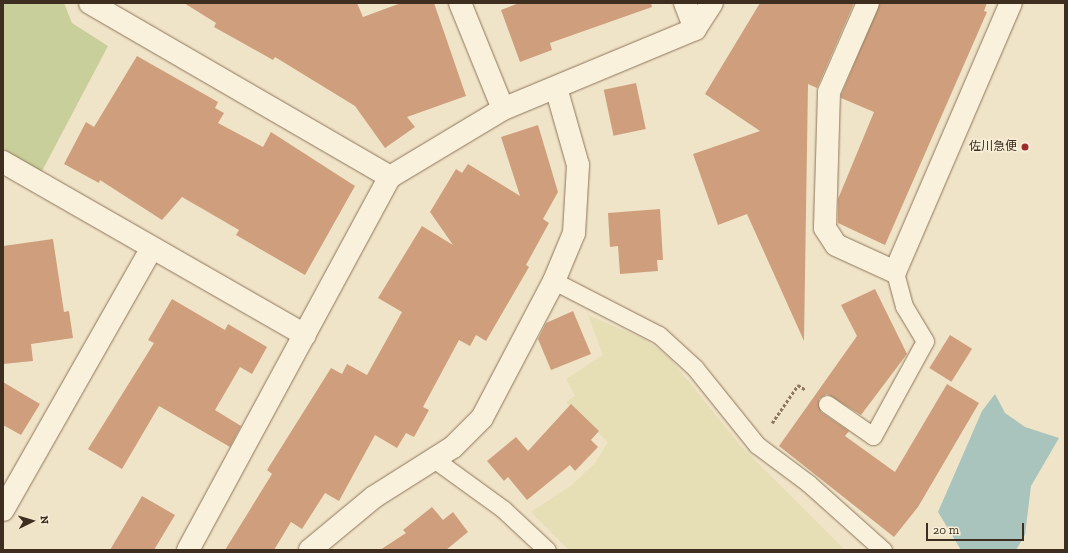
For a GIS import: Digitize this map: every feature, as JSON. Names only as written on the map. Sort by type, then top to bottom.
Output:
[{"type":"street","points":[[90,3],[390,177]]},
{"type":"street","points":[[460,3],[503,109]]},
{"type":"street","points":[[685,3],[695,29]]},
{"type":"street","points":[[188,550],[306,335],[390,177],[503,109],[695,29],[712,3]]},
{"type":"street","points":[[868,3],[829,92],[825,228],[836,245],[895,272],[1011,3]]},
{"type":"street","points":[[310,550],[374,497],[434,459],[482,418],[554,282],[574,233],[578,165],[556,88]]},
{"type":"street","points":[[3,162],[306,335]]},
{"type":"street","points":[[3,510],[152,248]]},
{"type":"lane","points":[[827,404],[873,436],[925,341],[904,306],[895,272]]},
{"type":"lane","points":[[554,282],[659,335],[695,368],[757,446],[808,483],[882,550]]},
{"type":"lane","points":[[434,459],[503,509],[547,550]]},
{"type":"path","points":[[757,446],[798,385],[827,404]]},
{"type":"shaded area","points":[[588,315],[644,339],[668,356],[741,446],[845,550],[569,550],[531,512],[572,485],[595,463],[608,442],[566,402],[575,396],[566,379],[603,355]]},
{"type":"green space","points":[[3,3],[64,3],[72,23],[108,46],[41,173],[3,149]]},
{"type":"water","points":[[995,394],[1005,413],[1025,427],[1059,438],[1031,486],[1025,535],[1016,550],[961,550],[938,512],[982,411]]},
{"type":"building","points":[[184,3],[357,3],[363,17],[401,3],[434,3],[466,96],[407,117],[415,127],[385,148],[355,106],[275,57],[273,60],[214,27],[216,23]]},
{"type":"building","points":[[519,3],[651,3],[652,7],[550,43],[552,50],[520,62],[501,10]]},
{"type":"building","points":[[760,3],[854,3],[817,88],[808,84],[804,341],[747,214],[718,225],[693,154],[760,131],[705,94]]},
{"type":"building","points":[[880,3],[987,3],[984,11],[987,12],[885,245],[838,223],[838,199],[874,112],[841,98],[841,95]]},
{"type":"building","points":[[137,56],[218,102],[215,108],[224,113],[218,123],[263,147],[271,132],[355,186],[305,275],[236,235],[239,230],[182,197],[162,220],[100,180],[99,183],[64,164],[86,122],[94,127]]},
{"type":"building","points":[[636,83],[646,129],[613,136],[604,90]]},
{"type":"building","points":[[538,125],[558,192],[543,219],[549,223],[526,265],[529,267],[486,341],[476,335],[470,346],[459,340],[423,407],[429,410],[414,437],[406,433],[397,448],[375,435],[339,501],[325,493],[302,529],[291,522],[274,550],[225,550],[272,474],[267,470],[331,368],[342,374],[347,364],[367,375],[402,312],[378,298],[422,226],[453,245],[430,212],[456,169],[462,173],[468,164],[520,196],[501,137]]},
{"type":"building","points":[[660,209],[663,260],[657,260],[658,271],[620,274],[618,246],[610,247],[608,213]]},
{"type":"building","points":[[53,239],[64,312],[69,311],[73,338],[31,344],[33,361],[3,364],[3,246]]},
{"type":"building","points":[[875,289],[907,354],[861,415],[827,394],[819,399],[821,412],[849,431],[845,436],[895,472],[947,384],[979,403],[918,507],[894,537],[779,446],[857,336],[841,305]]},
{"type":"building","points":[[172,299],[225,330],[228,324],[267,347],[252,374],[240,367],[215,410],[241,426],[230,447],[159,406],[122,469],[88,449],[154,343],[148,340]]},
{"type":"building","points":[[573,311],[591,354],[551,370],[538,339],[546,323]]},
{"type":"building","points":[[950,335],[972,349],[951,382],[929,368]]},
{"type":"building","points":[[3,382],[40,404],[21,435],[3,425]]},
{"type":"building","points":[[571,404],[599,431],[591,440],[598,447],[575,471],[570,465],[527,500],[508,477],[504,481],[487,461],[516,437],[528,451]]},
{"type":"building","points":[[142,496],[175,515],[154,550],[110,550]]},
{"type":"building","points":[[432,507],[443,520],[453,512],[468,532],[446,550],[380,550],[406,533],[403,530]]},
{"type":"place","name":"佐川急便","points":[[1025,147]]}]
